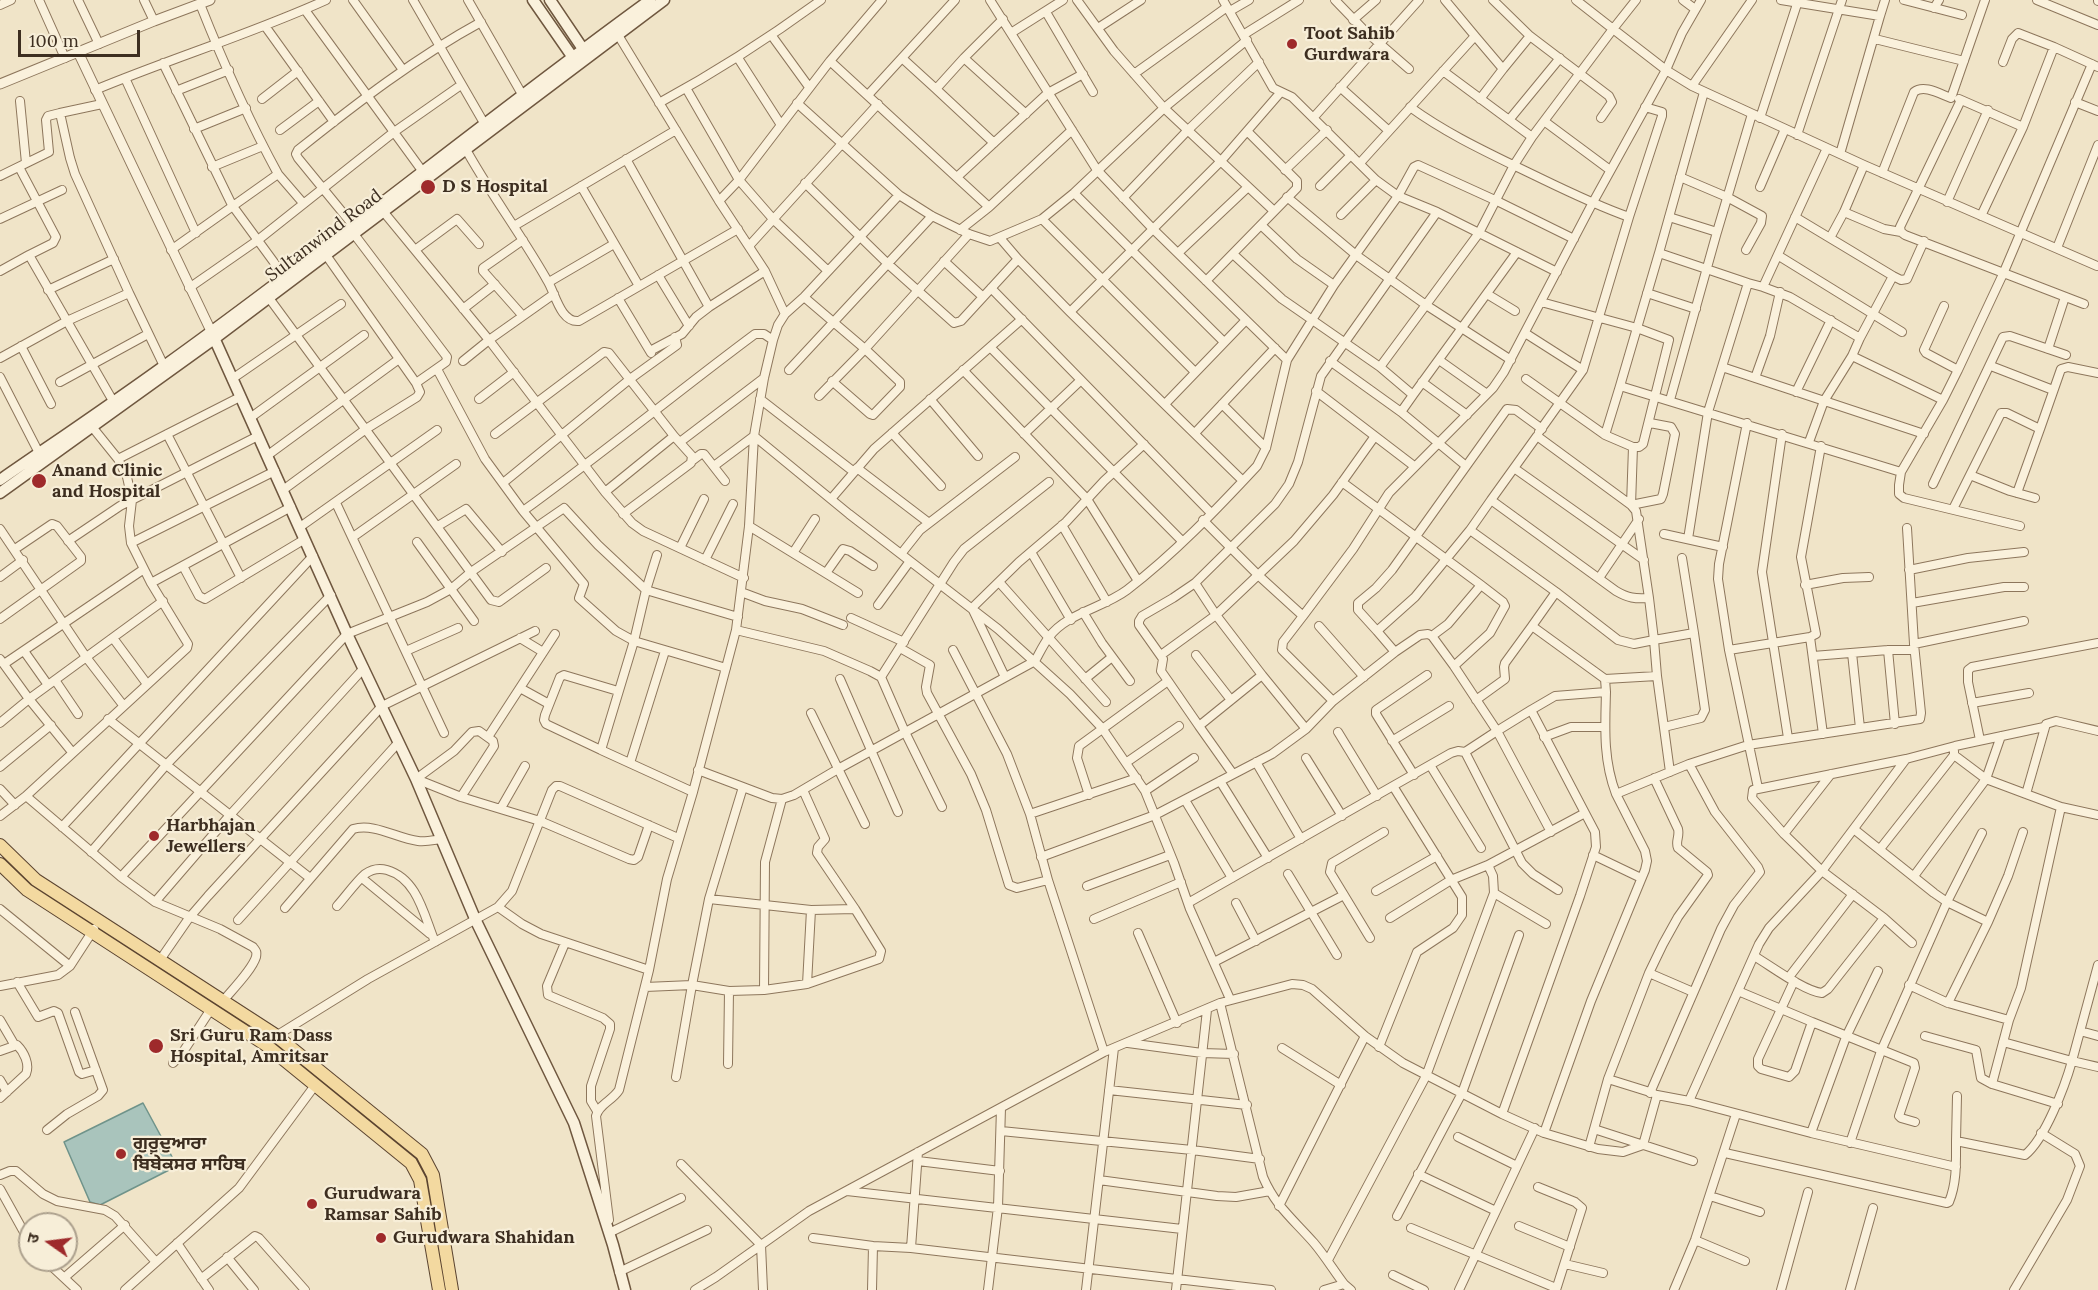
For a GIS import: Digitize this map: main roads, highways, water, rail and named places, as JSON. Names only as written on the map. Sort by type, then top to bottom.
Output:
[{"type":"main road","points":[[381,208],[423,172],[464,145],[484,123],[575,61],[533,0]]},
{"type":"main road","points":[[550,0],[586,53]]},
{"type":"main road","points":[[615,31],[650,0]]},
{"type":"main road","name":"Sultanwind Road","points":[[2,483],[213,335],[285,276],[353,229],[615,31],[664,0]]},
{"type":"main road","name":"Sultanwind Road","points":[[2,483],[39,453],[90,423],[113,401],[268,298],[326,255],[353,229]]},
{"type":"main road","points":[[213,335],[347,634],[416,778],[476,921],[574,1123],[625,1290]]},
{"type":"main road","points":[[0,846],[36,880],[276,1036],[422,1154],[433,1175],[452,1290]]},
{"type":"main road","points":[[0,864],[27,890],[266,1045],[411,1163],[420,1180],[439,1290]]},
{"type":"main road","points":[[186,993],[193,982]]},
{"type":"water","points":[[143,1103],[177,1166],[100,1205],[90,1202],[64,1142]]},
{"type":"place","name":"Toot Sahib Gurdwara","points":[[1292,44]]},
{"type":"place","name":"D S Hospital","points":[[428,187]]},
{"type":"place","name":"Anand Clinic and Hospital","points":[[39,481]]},
{"type":"place","name":"Harbhajan Jewellers","points":[[154,836]]},
{"type":"place","name":"Sri Guru Ram Dass Hospital, Amritsar","points":[[156,1046]]},
{"type":"place","name":"ਗੁਰੂਦੁਆਰਾ ਬਿਬੇਕਸਰ ਸਾਹਿਬ","points":[[121,1154]]},
{"type":"place","name":"Gurudwara Ramsar Sahib","points":[[312,1204]]},
{"type":"place","name":"Gurudwara Shahidan","points":[[381,1238]]}]
